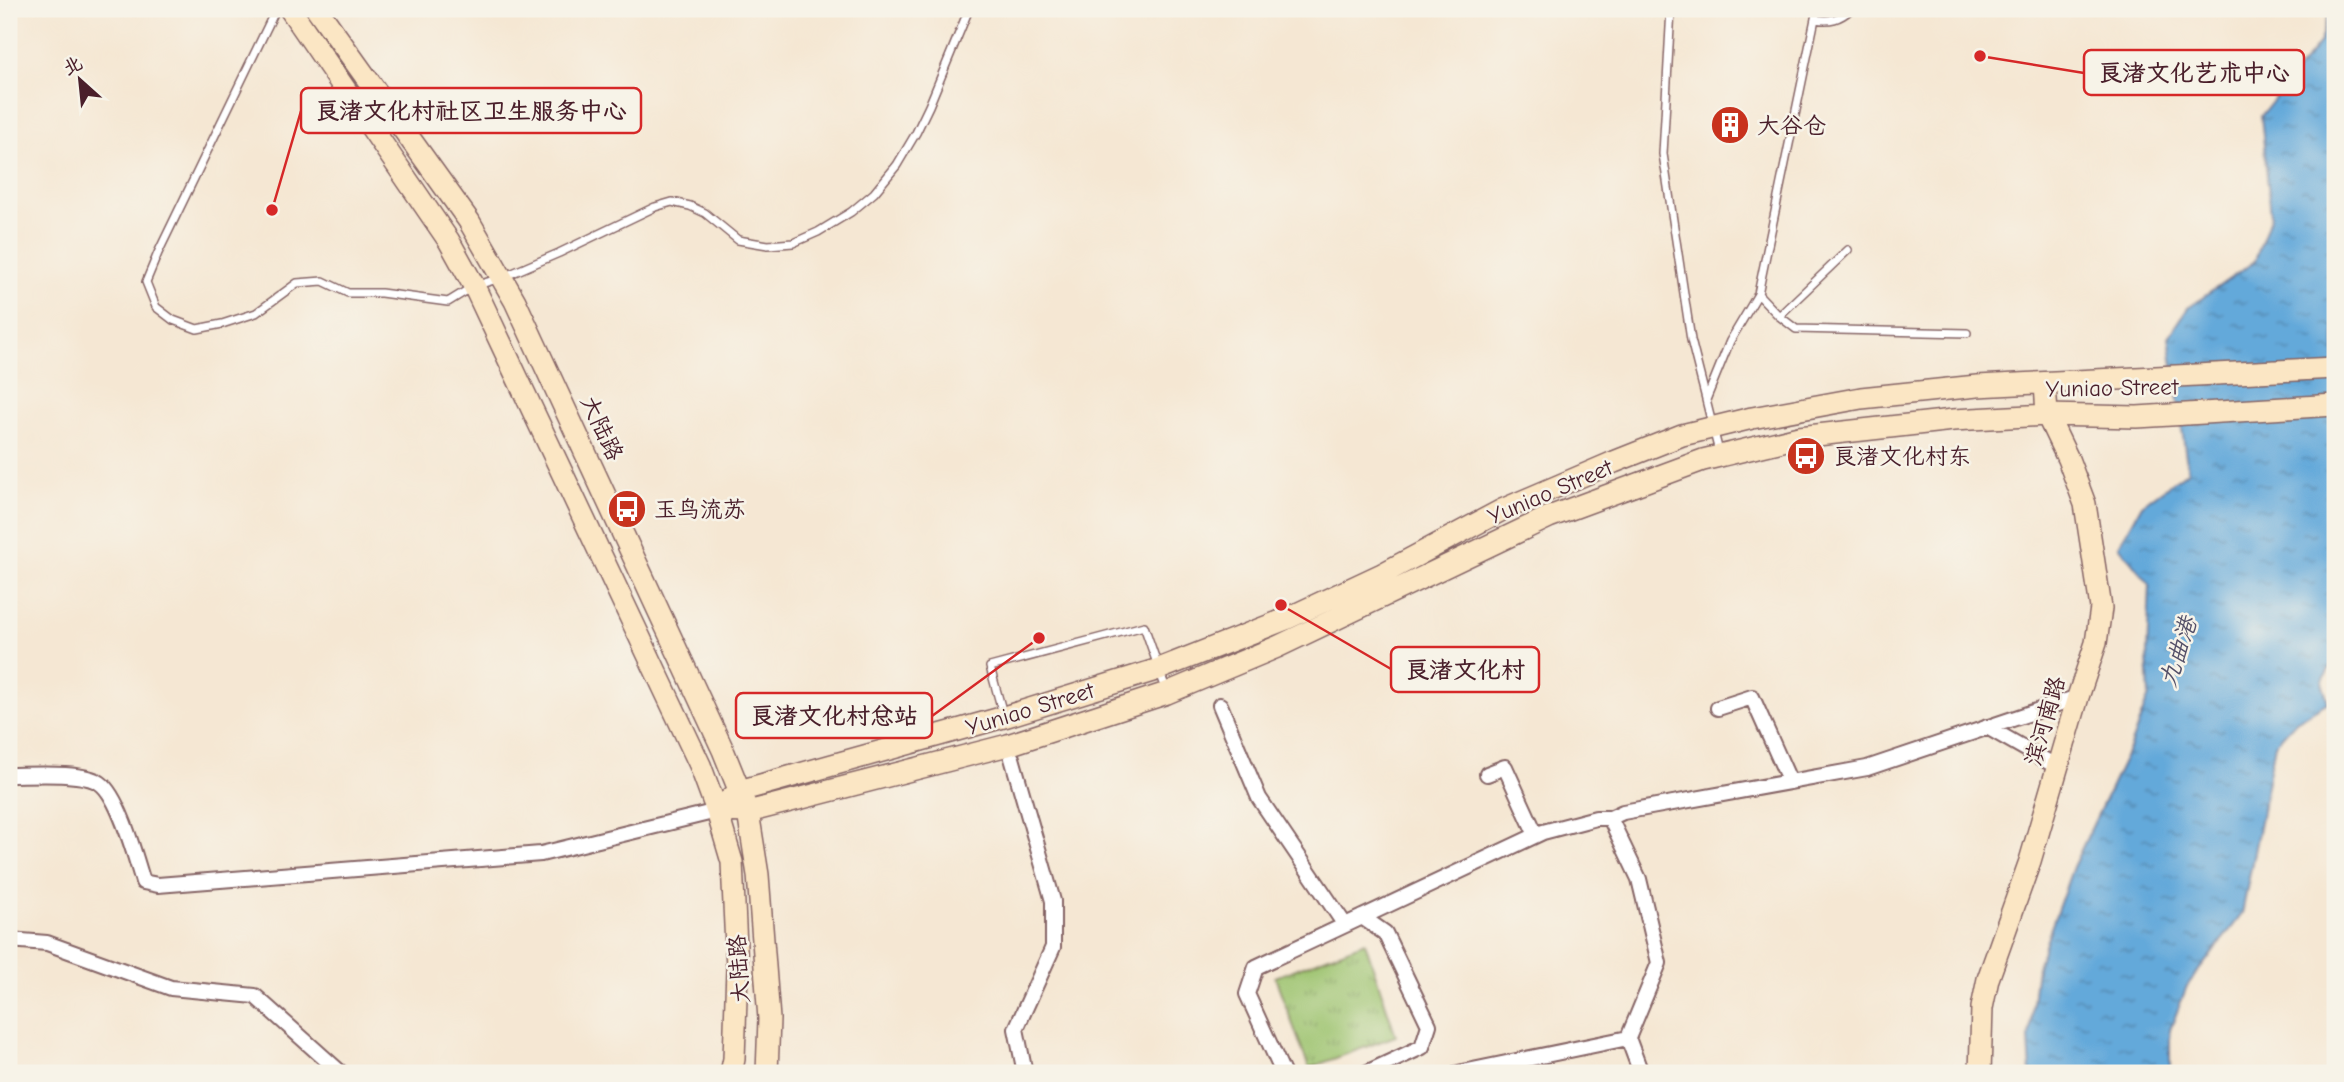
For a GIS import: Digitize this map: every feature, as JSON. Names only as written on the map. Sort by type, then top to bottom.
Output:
[{"type":"main road","name":"大陆路","points":[[290,9],[449,241],[474,286],[700,765],[733,862],[737,968],[734,1059],[731,1073]]},
{"type":"main road","name":"大陆路","points":[[317,9],[469,221],[515,301],[723,750],[748,812],[758,875],[769,1019],[767,1073]]},
{"type":"main road","name":"Yuniao Street","points":[[717,811],[739,791],[1004,717],[1159,669],[1286,619],[1382,574],[1502,510],[1682,435],[1861,398],[1977,386],[2335,368]]},
{"type":"main road","name":"滨河南路","points":[[1980,1073],[1982,1008],[1987,979],[2030,862],[2059,768],[2096,643],[2101,608],[2085,504],[2047,415],[2045,383]]},
{"type":"main road","name":"Yuniao Street","points":[[717,811],[748,812],[1008,745],[1167,693],[1277,648],[1549,517],[1626,487],[1720,456],[1799,437],[1953,420],[2047,415],[2137,417],[2335,405]]},
{"type":"street","points":[[1718,708],[1752,697],[1790,782]]},
{"type":"street","points":[[1283,1073],[1247,994],[1255,967],[1536,835],[1596,818],[1610,818],[1623,811],[1867,768],[2078,697]]},
{"type":"street","points":[[1220,705],[1259,798],[1345,925]]},
{"type":"street","points":[[1987,727],[2059,768]]},
{"type":"street","points":[[1012,758],[1053,901],[1054,947],[1016,1029],[1025,1073]]},
{"type":"street","points":[[1487,774],[1505,767],[1536,835]]},
{"type":"street","points":[[9,775],[78,776],[101,783],[120,811],[143,882],[158,885],[541,854],[717,811]]},
{"type":"street","points":[[1610,818],[1639,879],[1659,963],[1628,1038],[1641,1073]]},
{"type":"street","points":[[1362,917],[1385,933],[1429,1025],[1422,1047],[1366,1073]]},
{"type":"street","points":[[9,940],[47,943],[170,988],[255,996],[341,1073]]},
{"type":"street","points":[[1458,1073],[1628,1038]]},
{"type":"lane","points":[[276,9],[146,282],[156,307],[173,320],[197,329],[256,313],[297,283],[323,281],[348,293],[381,293],[447,302],[474,286],[501,278],[655,207],[672,202],[705,213],[738,240],[768,245],[793,243],[851,212],[874,193],[897,164],[925,115],[970,9]]},
{"type":"lane","points":[[1671,9],[1663,154],[1691,340],[1720,456]]},
{"type":"lane","points":[[1706,400],[1730,341],[1758,294],[1817,9]]},
{"type":"lane","points":[[1815,19],[1834,20],[1850,9]]},
{"type":"lane","points":[[1779,316],[1848,250]]},
{"type":"lane","points":[[1758,294],[1796,329],[1967,333]]},
{"type":"lane","points":[[1004,717],[990,667],[1144,626],[1167,693]]},
{"type":"green space","points":[[1365,942],[1396,1036],[1309,1068],[1275,977]]},
{"type":"water","name":"九曲港","points":[[2330,9],[2335,9],[2335,658],[2322,682],[2328,702],[2296,721],[2275,744],[2242,914],[2187,986],[2170,1030],[2170,1073],[2031,1073],[2029,1038],[2037,967],[2073,867],[2129,749],[2149,696],[2147,653],[2150,585],[2119,546],[2142,505],[2188,471],[2169,337],[2188,308],[2255,261],[2271,215],[2261,116],[2320,42]]},
{"type":"place","name":"良渚文化艺术中心","points":[[1980,56]]},
{"type":"place","name":"大谷仓","points":[[1730,125]]},
{"type":"place","name":"良渚文化村社区卫生服务中心","points":[[272,210]]},
{"type":"place","name":"良渚文化村东","points":[[1806,456]]},
{"type":"place","name":"玉鸟流苏","points":[[627,509]]},
{"type":"place","name":"良渚文化村","points":[[1281,605]]},
{"type":"place","name":"良渚文化村总站","points":[[1039,638]]}]
